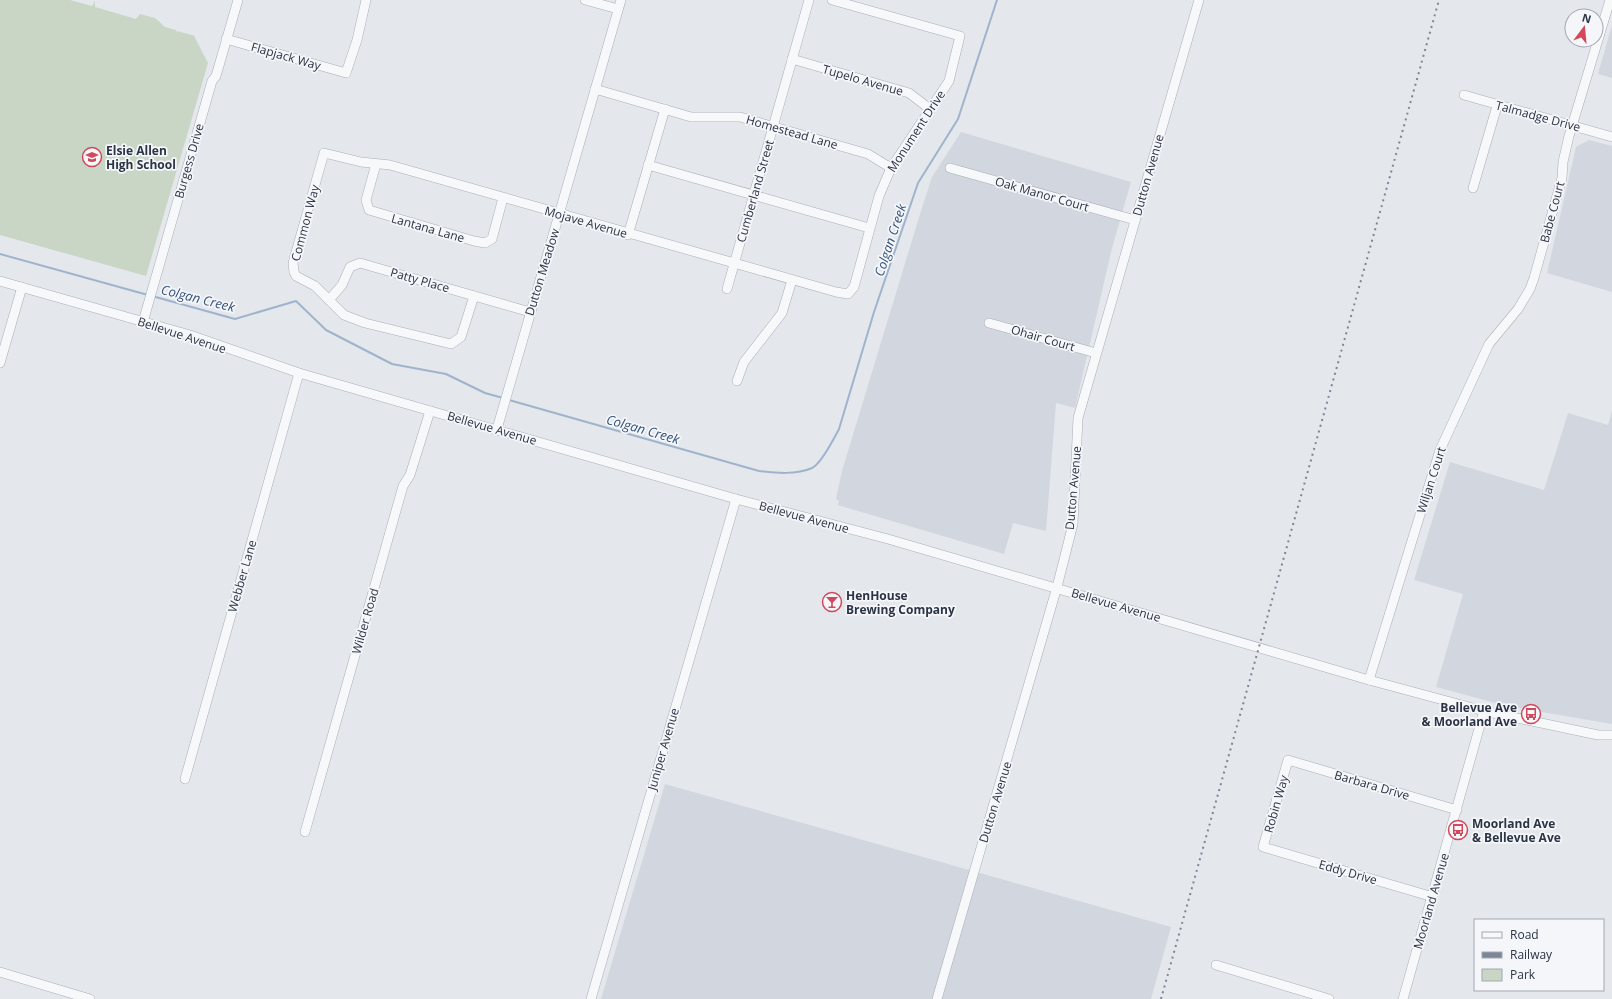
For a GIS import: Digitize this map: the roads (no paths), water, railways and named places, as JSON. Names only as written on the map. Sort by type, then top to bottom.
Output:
[{"type":"street","name":"Burgess Drive","points":[[143,322],[212,82],[216,76],[238,0]]},
{"type":"street","name":"Flapjack Way","points":[[226,39],[346,73],[357,40],[366,0]]},
{"type":"street","points":[[585,0],[619,5]]},
{"type":"street","name":"Cumberland Street","points":[[727,289],[809,0]]},
{"type":"street","name":"Monument Drive","points":[[832,0],[960,36],[949,81],[892,168],[879,196],[854,287],[848,294]]},
{"type":"street","name":"Dutton Avenue","points":[[937,999],[1057,588],[1073,524],[1078,418],[1199,0]]},
{"type":"street","name":"Babe Court","points":[[1526,297],[1534,278],[1553,214],[1573,126],[1610,0]]},
{"type":"street","name":"Dutton Meadow","points":[[496,429],[560,214],[619,5]]},
{"type":"street","name":"Tupelo Avenue","points":[[792,59],[909,93],[930,109]]},
{"type":"street","name":"Homestead Lane","points":[[595,89],[691,117],[740,117],[868,154],[892,168]]},
{"type":"street","name":"Talmadge Drive","points":[[1464,95],[1497,106],[1612,137]]},
{"type":"street","points":[[1473,188],[1497,106]]},
{"type":"street","points":[[628,234],[665,109]]},
{"type":"street","name":"Mojave Avenue","points":[[324,153],[361,162],[390,165],[628,234],[792,280],[848,294]]},
{"type":"street","name":"Common Way","points":[[324,153],[293,267],[296,276],[315,286],[336,308],[353,319],[451,344],[461,338],[474,296]]},
{"type":"street","name":"Lantana Lane","points":[[376,164],[366,200],[369,210],[474,241],[485,243],[492,239],[503,198]]},
{"type":"street","points":[[648,165],[869,228]]},
{"type":"street","name":"Oak Manor Court","points":[[950,168],[1135,220]]},
{"type":"street","name":"Patty Place","points":[[328,300],[342,286],[350,268],[360,263],[530,312]]},
{"type":"street","points":[[737,381],[744,362],[782,313],[792,280]]},
{"type":"street","name":"Bellevue Avenue","points":[[0,281],[190,336],[299,373],[736,499],[888,539],[1369,680],[1484,711],[1598,735],[1612,735]]},
{"type":"street","points":[[0,363],[22,287]]},
{"type":"street","name":"Wiljan Court","points":[[1369,680],[1440,450],[1489,344],[1526,297]]},
{"type":"street","name":"Ohair Court","points":[[990,323],[1096,353]]},
{"type":"street","name":"Webber Lane","points":[[185,778],[299,373]]},
{"type":"street","name":"Wilder Road","points":[[305,832],[404,486],[410,475],[430,411]]},
{"type":"street","name":"Juniper Avenue","points":[[591,999],[736,499]]},
{"type":"street","name":"Moorland Avenue","points":[[1403,999],[1433,897],[1484,711]]},
{"type":"street","name":"Barbara Drive","points":[[1288,760],[1457,810]]},
{"type":"street","name":"Robin Way","points":[[1263,847],[1288,760]]},
{"type":"street","name":"Eddy Drive","points":[[1263,847],[1433,897]]},
{"type":"street","points":[[1216,966],[1329,999]]},
{"type":"street","points":[[0,972],[90,999]]},
{"type":"waterway","name":"Colgan Creek","points":[[509,400],[759,471],[793,473],[812,468],[816,465],[820,461],[839,429],[874,312],[918,183],[958,119],[997,0]]},
{"type":"waterway","name":"Colgan Creek","points":[[0,254],[148,295]]},
{"type":"waterway","name":"Colgan Creek","points":[[152,296],[235,319],[296,301],[326,330],[392,364],[446,374],[485,393],[503,398]]},
{"type":"railway","points":[[1161,999],[1439,0]]},
{"type":"place","name":"Elsie Allen High School","points":[[92,157]]},
{"type":"place","name":"HenHouse Brewing Company","points":[[832,602]]},
{"type":"place","name":"Bellevue Ave & Moorland Ave","points":[[1531,714]]},
{"type":"place","name":"Moorland Ave & Bellevue Ave","points":[[1458,830]]}]
